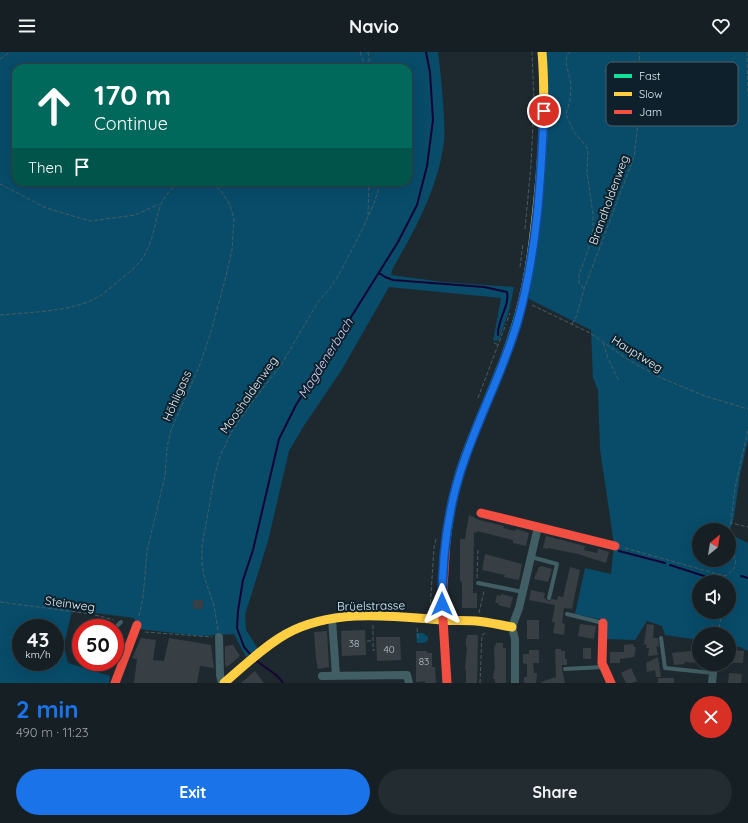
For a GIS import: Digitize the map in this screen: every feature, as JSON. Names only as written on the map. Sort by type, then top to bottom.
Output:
[{"type":"main road","points":[[447,683],[442,620],[442,587],[452,502],[464,462],[509,348],[523,301],[531,263],[542,162],[544,111],[542,52]]},
{"type":"main road","points":[[481,513],[615,546]]},
{"type":"main road","name":"Brüelstrasse","points":[[223,683],[260,652],[284,635],[315,622],[359,616],[373,616],[477,621],[512,627]]},
{"type":"main road","points":[[603,623],[603,667],[611,683]]},
{"type":"main road","points":[[115,683],[136,628]]},
{"type":"street","points":[[515,683],[515,639],[512,627],[523,592],[538,527]]},
{"type":"street","points":[[332,619],[336,676]]},
{"type":"street","points":[[218,637],[220,675],[223,683]]},
{"type":"street","points":[[712,683],[713,673]]},
{"type":"street","points":[[322,676],[408,675],[409,683]]},
{"type":"lane","points":[[531,556],[557,564],[549,598]]},
{"type":"lane","points":[[478,583],[523,592]]},
{"type":"lane","points":[[567,614],[603,623]]},
{"type":"lane","points":[[661,638],[665,668],[713,673]]},
{"type":"lane","points":[[565,669],[603,667]]},
{"type":"path","points":[[0,59],[10,52]]},
{"type":"path","points":[[360,52],[364,64]]},
{"type":"path","points":[[368,52],[370,64]]},
{"type":"path","points":[[525,235],[531,165],[534,101],[532,52]]},
{"type":"path","points":[[570,52],[567,55],[566,63],[571,86],[570,101],[566,114],[574,132],[588,150],[587,172],[593,214],[593,229],[588,250],[579,275],[579,283],[584,289]]},
{"type":"path","name":"Brandholdenweg","points":[[640,52],[641,62]]},
{"type":"path","points":[[746,52],[748,96]]},
{"type":"path","name":"Brandholdenweg","points":[[572,324],[576,317],[584,289],[634,157],[638,126]]},
{"type":"path","points":[[0,184],[46,208],[90,221],[135,215],[160,204]]},
{"type":"path","points":[[0,315],[78,305],[98,297],[137,266],[145,257],[160,204],[168,192],[175,186]]},
{"type":"path","name":"Höhligass","points":[[136,628],[143,598],[147,552],[165,476],[168,441],[171,430],[199,366],[210,335],[232,250],[234,219],[230,205],[221,191],[215,186]]},
{"type":"path","points":[[368,217],[369,186]]},
{"type":"path","name":"Mooshaldenweg","points":[[218,637],[214,606],[204,576],[202,546],[215,474],[220,456],[232,431],[281,365],[318,302],[340,273],[368,217],[380,186]]},
{"type":"path","points":[[519,273],[523,243]]},
{"type":"path","name":"Hauptweg","points":[[523,301],[590,333],[630,361],[661,378],[704,396],[748,409]]},
{"type":"path","points":[[477,400],[499,345],[511,309]]},
{"type":"path","points":[[603,342],[618,381]]},
{"type":"path","points":[[731,523],[734,488],[748,430]]},
{"type":"path","points":[[736,524],[748,527]]},
{"type":"path","points":[[430,618],[434,548],[438,533]]},
{"type":"path","points":[[615,546],[721,575]]},
{"type":"path","points":[[478,550],[476,576],[478,583]]},
{"type":"path","points":[[727,575],[733,571],[735,567]]},
{"type":"path","points":[[479,609],[486,584]]},
{"type":"path","name":"Steinweg","points":[[0,602],[91,614],[110,619]]},
{"type":"path","points":[[373,616],[373,650],[375,650]]},
{"type":"path","points":[[136,628],[218,637]]},
{"type":"path","points":[[480,683],[482,635],[489,631]]},
{"type":"path","points":[[367,641],[373,641]]},
{"type":"shaded area","points":[[0,52],[438,52],[444,130],[441,158],[425,207],[393,268],[391,275],[443,282],[514,287],[509,311],[499,340],[493,341],[501,298],[389,287],[341,371],[303,427],[289,451],[268,541],[245,615],[246,630],[258,649],[246,657],[234,634],[200,636],[139,629],[134,618],[72,610],[64,645],[68,663],[72,664],[72,671],[94,671],[110,676],[109,683],[0,683]]},
{"type":"shaded area","points":[[546,52],[748,52],[748,440],[740,475],[732,523],[692,523],[692,567],[736,567],[736,537],[748,543],[748,651],[736,647],[736,627],[692,627],[692,639],[665,635],[662,626],[647,621],[635,640],[607,639],[607,621],[575,614],[585,568],[611,574],[614,544],[600,449],[598,390],[593,378],[591,330],[529,299],[546,162]]},
{"type":"shaded area","points":[[416,633],[423,633],[428,637],[428,640],[424,643],[417,643]]},
{"type":"building","points":[[469,515],[479,520],[504,526],[503,528],[515,531],[516,529],[529,533],[526,546],[513,543],[513,540],[477,531],[477,533],[474,532],[473,593],[477,593],[477,608],[462,608],[462,582],[460,581],[460,539],[465,539]]},
{"type":"building","points":[[546,536],[585,546],[584,550],[597,553],[598,549],[609,552],[606,563],[578,554],[543,548]]},
{"type":"building","points":[[485,554],[522,564],[519,580],[482,570]]},
{"type":"building","points":[[541,566],[552,569],[548,582],[534,579],[538,568]]},
{"type":"building","points":[[570,567],[580,570],[572,609],[564,608],[562,623],[565,624],[564,635],[553,633],[555,622],[552,622],[555,605],[529,600],[531,590],[545,593],[544,598],[549,601],[552,599],[557,600],[558,596],[563,597]]},
{"type":"building","points":[[501,594],[513,597],[510,608],[498,605],[499,603],[495,603],[497,595],[501,596]]},
{"type":"building","points":[[193,600],[203,600],[203,609],[193,609]]},
{"type":"building","points":[[527,620],[539,620],[539,639],[527,639]]},
{"type":"building","points":[[580,624],[596,626],[594,639],[578,636]]},
{"type":"building","points":[[647,624],[654,625],[653,638],[658,638],[659,647],[656,646],[658,655],[648,656],[649,648],[646,648],[647,645],[644,644]]},
{"type":"building","points":[[365,630],[366,655],[342,656],[341,631]]},
{"type":"building","points":[[327,631],[329,667],[318,669],[314,632]]},
{"type":"building","points":[[467,635],[478,635],[477,683],[466,683],[465,669]]},
{"type":"building","points":[[376,637],[400,637],[401,660],[377,661]]},
{"type":"building","points":[[141,638],[156,640],[153,660],[164,661],[169,638],[211,645],[214,668],[200,666],[197,683],[134,683],[137,659],[132,658]]},
{"type":"building","points":[[496,643],[503,643],[503,648],[506,648],[506,683],[495,683],[495,679],[493,679],[495,670],[494,647]]},
{"type":"building","points":[[633,644],[634,647],[636,647],[634,657],[620,659],[620,663],[610,663],[610,652],[624,652],[624,645]]},
{"type":"building","points":[[233,645],[240,656],[227,667],[225,665],[225,646]]},
{"type":"building","points":[[583,648],[591,648],[591,659],[583,659]]},
{"type":"building","points":[[555,649],[565,651],[567,665],[562,665],[562,669],[565,683],[542,683],[541,682],[556,677]]},
{"type":"building","points":[[529,650],[539,650],[539,663],[533,663],[534,673],[537,673],[536,683],[524,683],[524,677],[527,677],[527,664],[523,663],[523,654],[529,654]]},
{"type":"building","points":[[736,650],[744,651],[743,663],[736,663]]},
{"type":"building","points":[[416,651],[427,651],[427,653],[432,653],[432,667],[435,667],[436,683],[425,683],[425,681],[416,682]]},
{"type":"building","points":[[692,651],[692,663],[684,662],[685,664],[674,665],[672,653]]},
{"type":"building","points":[[658,657],[661,677],[656,677],[655,670],[647,672],[646,663]]},
{"type":"building","points":[[631,668],[637,681],[626,683],[621,673]]},
{"type":"building","points":[[255,671],[264,683],[241,683]]},
{"type":"building","points":[[729,673],[742,674],[741,683],[728,683]]},
{"type":"building","points":[[658,678],[674,678],[674,683],[658,683]]},
{"type":"waterway","name":"Magdenerbach","points":[[251,655],[244,647],[237,628],[238,611],[243,580],[253,550],[279,439],[296,405],[398,242],[417,205],[427,166],[433,120],[430,72],[426,52]]},
{"type":"waterway","points":[[379,273],[393,280],[484,287],[507,292],[507,303],[499,324],[498,335]]},
{"type":"waterway","points":[[619,551],[665,563]]},
{"type":"waterway","points":[[670,565],[701,575]]},
{"type":"waterway","points":[[741,576],[748,578]]},
{"type":"waterway","points":[[257,661],[274,673],[283,683]]},
{"type":"traffic: fast","points":[[446,541],[455,490],[461,470],[508,349],[520,311]]},
{"type":"traffic: slow","points":[[520,311],[531,255],[540,181],[544,107],[542,52]]},
{"type":"traffic: slow","points":[[224,683],[254,657],[278,639],[304,626],[323,620],[343,617],[383,616],[476,621],[512,627]]},
{"type":"traffic: jam","points":[[481,513],[615,546]]},
{"type":"traffic: jam","points":[[446,541],[442,604],[447,683]]},
{"type":"traffic: jam","points":[[603,623],[602,663],[611,683]]},
{"type":"traffic: jam","points":[[115,683],[137,625]]},
{"type":"route","points":[[442,604],[444,560],[452,502],[464,462],[509,348],[518,321],[531,263],[542,162],[544,111]]}]
